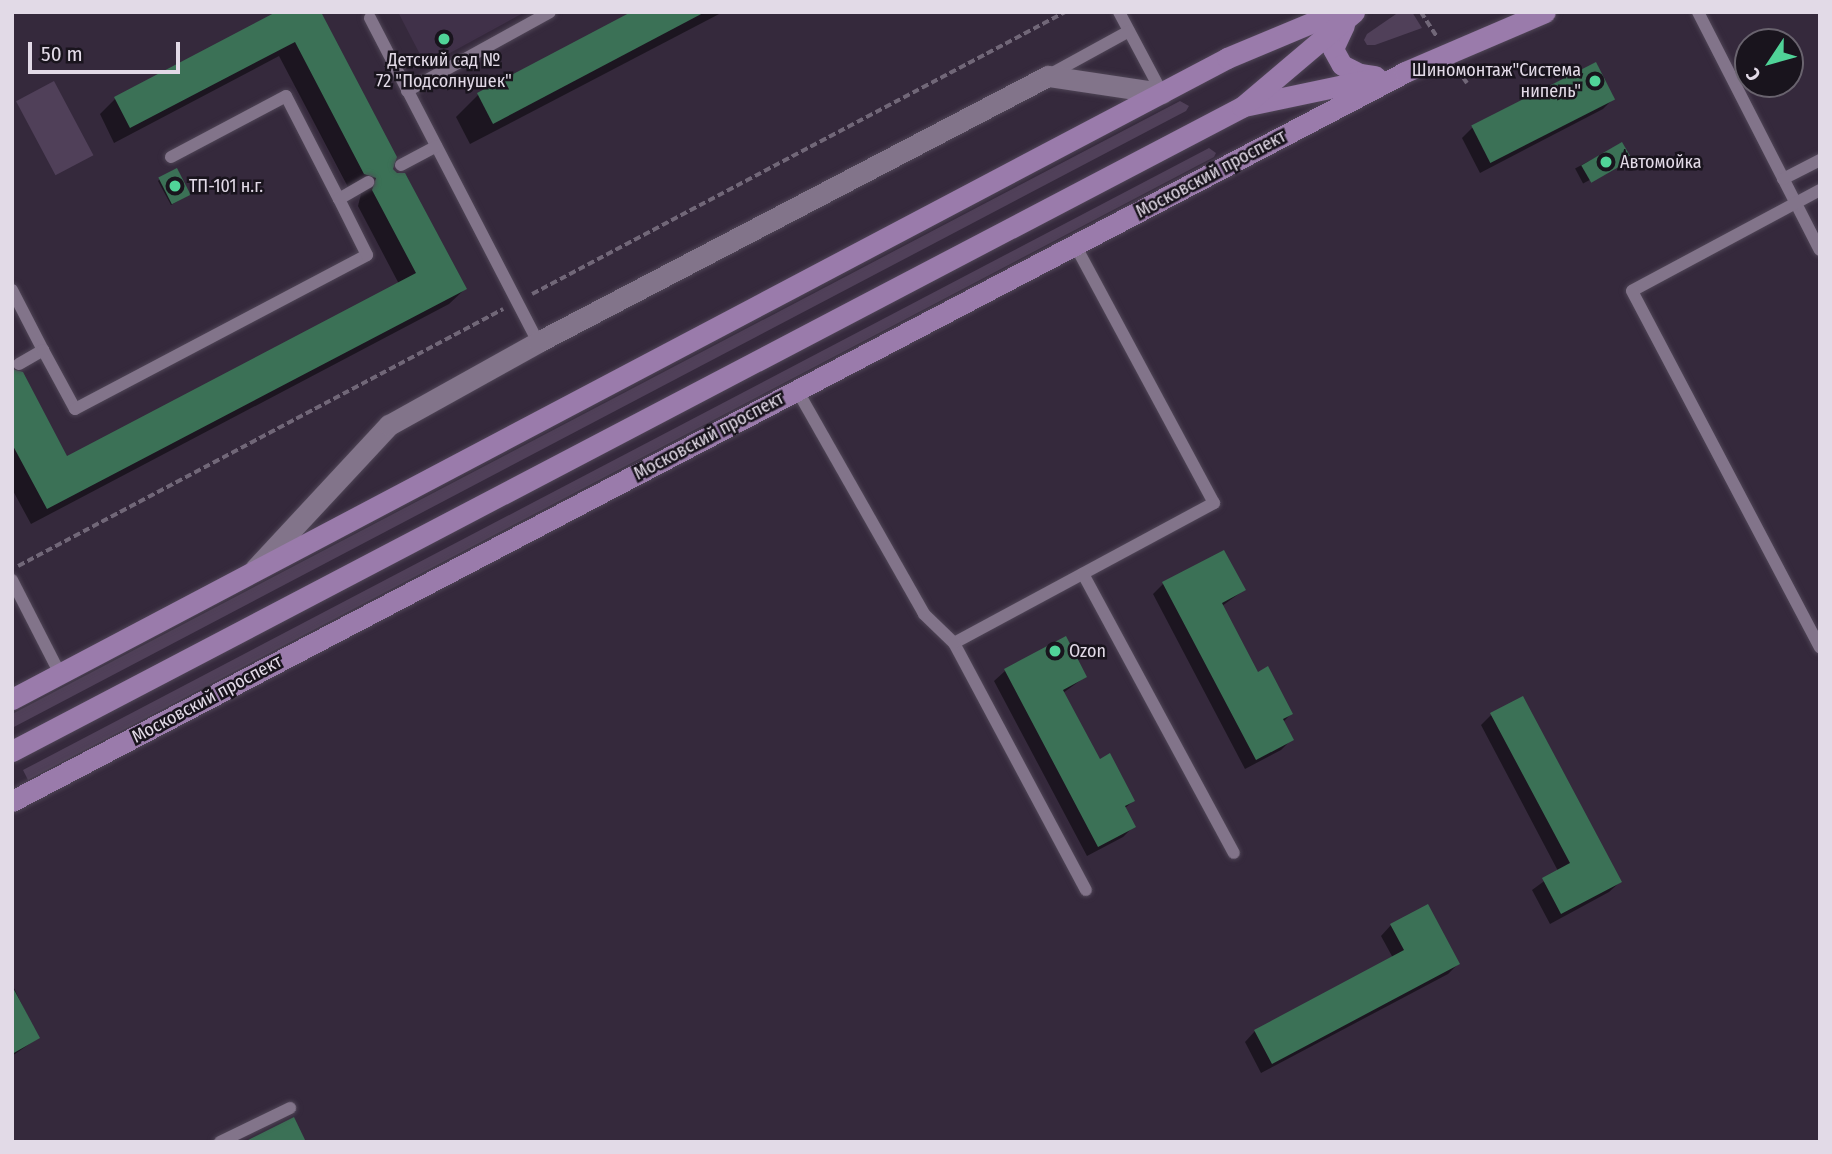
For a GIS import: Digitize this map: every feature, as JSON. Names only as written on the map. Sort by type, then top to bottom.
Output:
[{"type":"main road","name":"Московский проспект","points":[[12,801],[1075,245],[1395,74],[1545,12]]},
{"type":"main road","name":"Московский проспект","points":[[12,751],[1242,107],[1346,14]]},
{"type":"main road","points":[[1346,14],[1333,49],[1342,65],[1360,74],[1395,74]]},
{"type":"main road","points":[[12,699],[1227,58],[1346,14]]},
{"type":"main road","name":"Московский проспект","points":[[1242,107],[1395,74]]},
{"type":"street","points":[[254,570],[389,425],[538,341],[1048,75],[1162,93]]},
{"type":"lane","points":[[407,91],[551,12]]},
{"type":"lane","points":[[1119,12],[1162,93]]},
{"type":"lane","points":[[1698,12],[1820,250]]},
{"type":"lane","points":[[370,18],[538,341]]},
{"type":"lane","points":[[1048,75],[1129,32]]},
{"type":"lane","points":[[12,290],[75,409],[368,255],[286,96],[171,157]]},
{"type":"lane","points":[[401,165],[436,146]]},
{"type":"lane","points":[[1783,179],[1820,160]]},
{"type":"lane","points":[[339,199],[369,182]]},
{"type":"lane","points":[[1820,190],[1632,291],[1820,648]]},
{"type":"lane","points":[[954,643],[1214,503],[1075,245]]},
{"type":"lane","points":[[19,364],[43,350]]},
{"type":"lane","points":[[796,390],[925,614],[954,643],[1086,890]]},
{"type":"lane","points":[[1083,574],[1234,853]]},
{"type":"lane","points":[[12,580],[17,600],[60,674]]},
{"type":"lane","points":[[220,1142],[290,1108]]},
{"type":"path","points":[[12,569],[1065,12]]},
{"type":"shaded area","name":"Детский сад № 72 \"Подсолнушек\"","points":[[398,12],[525,12],[426,66]]},
{"type":"shaded area","points":[[1399,12],[1412,12],[1422,28],[1375,45],[1367,45],[1364,40],[1367,34]]},
{"type":"shaded area","points":[[54,81],[93,155],[55,175],[16,101]]},
{"type":"shaded area","points":[[1180,101],[1189,106],[1186,111],[12,728],[12,714]]},
{"type":"shaded area","points":[[1209,148],[1216,153],[1214,157],[28,780],[23,770]]},
{"type":"building","points":[[276,12],[321,12],[397,157],[393,169],[397,173],[405,173],[467,289],[47,509],[12,444],[12,369],[23,372],[67,456],[416,273],[372,190],[376,178],[364,174],[295,42],[130,128],[114,97]]},
{"type":"building","points":[[631,12],[705,12],[493,124],[477,93]]},
{"type":"building","points":[[1596,62],[1615,99],[1490,163],[1471,126]]},
{"type":"building","name":"Автомойка","points":[[1622,142],[1632,159],[1591,183],[1581,166]]},
{"type":"building","name":"ТП-101 н.г.","points":[[177,168],[191,195],[172,204],[158,178]]},
{"type":"building","points":[[1224,550],[1246,590],[1222,603],[1258,672],[1268,666],[1293,714],[1283,719],[1294,740],[1256,760],[1162,582]]},
{"type":"building","points":[[1066,636],[1087,677],[1063,690],[1100,759],[1110,753],[1135,801],[1125,806],[1136,827],[1098,847],[1004,669]]},
{"type":"building","points":[[1523,696],[1622,882],[1561,914],[1542,878],[1570,863],[1490,713]]},
{"type":"building","points":[[1428,904],[1460,964],[1272,1064],[1254,1030],[1404,950],[1390,924]]},
{"type":"building","points":[[12,986],[40,1038],[12,1054]]},
{"type":"building","points":[[294,1117],[306,1142],[244,1142]]},
{"type":"place","name":"Детский сад № 72 \"Подсолнушек\"","points":[[444,39]]},
{"type":"place","name":"Шиномонтаж\"Система нипель\"","points":[[1595,81]]},
{"type":"place","name":"Автомойка","points":[[1606,162]]},
{"type":"place","name":"ТП-101 н.г.","points":[[175,186]]},
{"type":"place","name":"Ozon","points":[[1055,651]]}]
